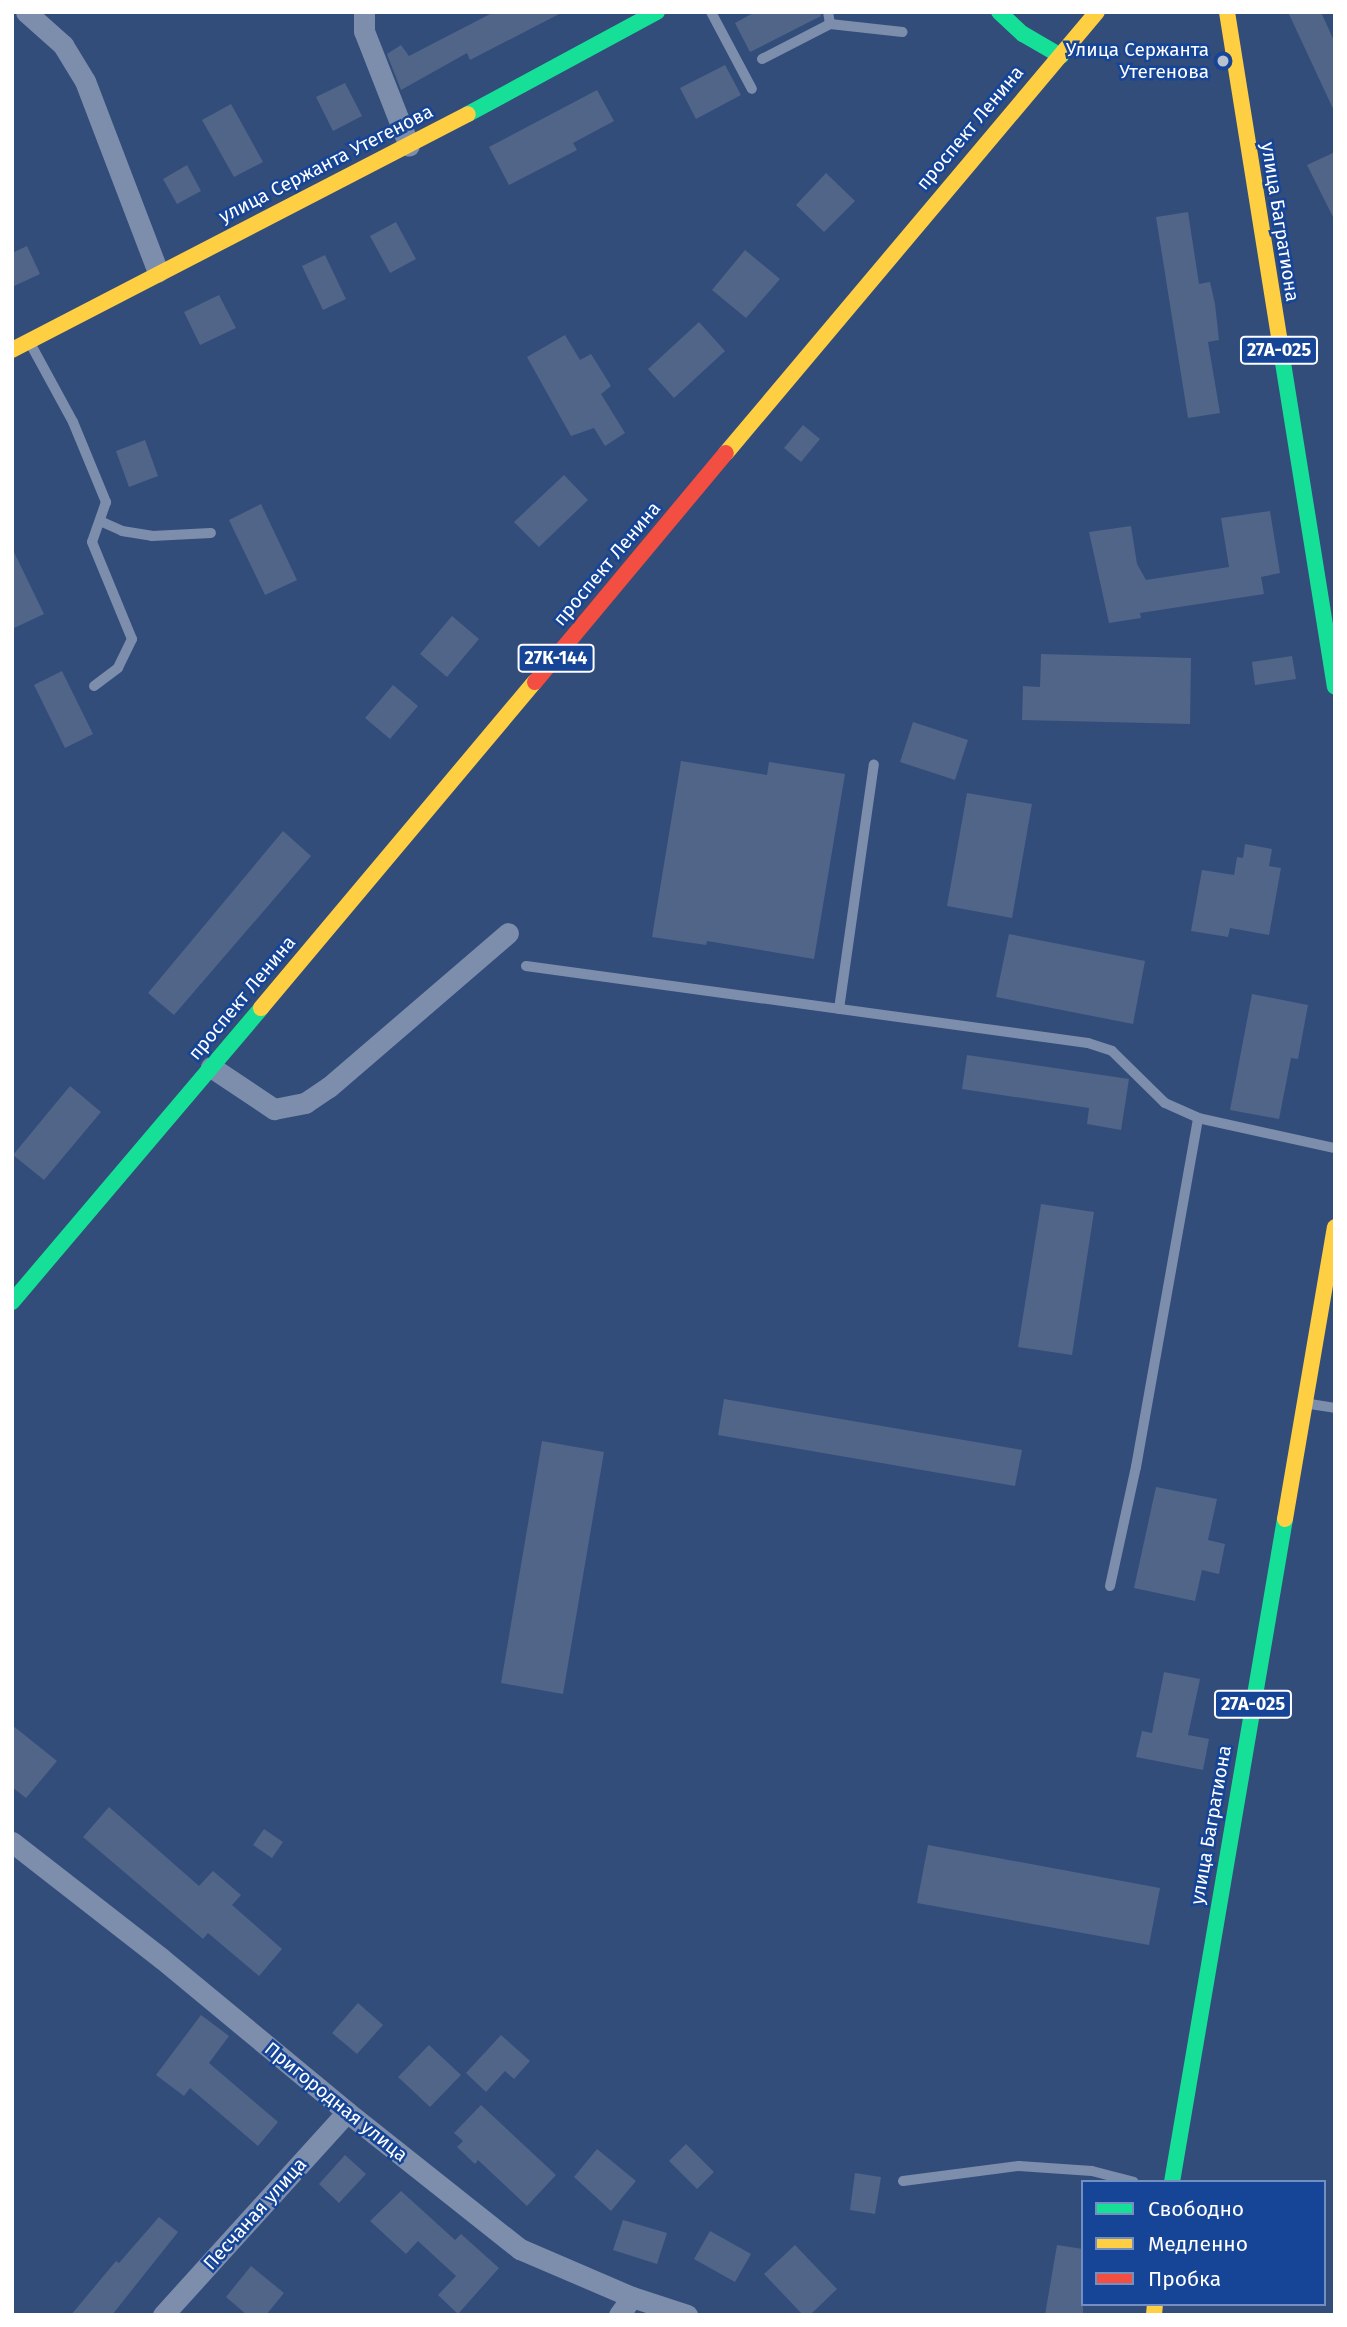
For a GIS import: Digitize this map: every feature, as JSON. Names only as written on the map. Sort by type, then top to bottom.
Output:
[{"type":"main road","name":"улица Сержанта Утегенова","points":[[12,350],[158,272],[409,146],[657,12]]},
{"type":"main road","points":[[999,12],[1023,34],[1061,56]]},
{"type":"main road","name":"проспект Ленина","points":[[12,1302],[1024,95],[1097,12]]},
{"type":"main road","name":"улица Багратиона","points":[[1227,12],[1335,687]]},
{"type":"main road","name":"улица Багратиона","points":[[1172,2180],[1335,1227]]},
{"type":"street","points":[[26,12],[64,45],[85,81],[158,272]]},
{"type":"street","points":[[364,12],[364,31],[409,146]]},
{"type":"street","points":[[211,1067],[274,1109],[305,1102],[329,1087],[508,933]]},
{"type":"street","name":"Пригородная улица","points":[[12,1842],[161,1958],[347,2112],[520,2249],[632,2297],[687,2315]]},
{"type":"street","name":"Песчаная улица","points":[[163,2315],[347,2112]]},
{"type":"street","points":[[620,2315],[632,2297]]},
{"type":"lane","points":[[711,12],[752,89]]},
{"type":"lane","points":[[828,12],[830,24]]},
{"type":"lane","points":[[762,59],[830,24],[903,32]]},
{"type":"lane","points":[[29,341],[73,422],[106,502],[92,542],[132,639],[118,668],[94,686]]},
{"type":"lane","points":[[100,521],[122,531],[152,537],[211,533]]},
{"type":"lane","points":[[839,1009],[874,764]]},
{"type":"lane","points":[[526,966],[1088,1043],[1112,1051],[1165,1103],[1198,1118],[1335,1148]]},
{"type":"lane","points":[[1111,1586],[1136,1467],[1198,1118]]},
{"type":"lane","points":[[1305,1404],[1335,1408]]},
{"type":"lane","points":[[903,2181],[1019,2166],[1091,2171],[1126,2180]]},
{"type":"building","points":[[494,12],[563,12],[470,60],[467,53],[401,90],[387,54],[401,45],[409,56]]},
{"type":"building","points":[[755,12],[820,12],[821,16],[750,52],[735,23]]},
{"type":"building","points":[[1288,12],[1321,12],[1335,43],[1335,113]]},
{"type":"building","points":[[725,65],[741,95],[696,119],[680,88]]},
{"type":"building","points":[[345,83],[362,116],[333,131],[316,97]]},
{"type":"building","points":[[597,90],[614,121],[573,143],[577,150],[509,185],[489,147]]},
{"type":"building","points":[[231,104],[263,162],[234,177],[202,120]]},
{"type":"building","points":[[1335,152],[1335,221],[1307,165]]},
{"type":"building","points":[[187,165],[201,191],[177,204],[163,179]]},
{"type":"building","points":[[826,173],[855,201],[824,232],[796,205]]},
{"type":"building","points":[[1188,212],[1199,284],[1210,282],[1215,304],[1219,340],[1208,342],[1220,413],[1188,418],[1156,217]]},
{"type":"building","points":[[396,222],[416,259],[390,273],[370,236]]},
{"type":"building","points":[[27,246],[40,274],[12,287],[12,253]]},
{"type":"building","points":[[745,250],[780,279],[746,318],[712,290]]},
{"type":"building","points":[[325,255],[346,299],[323,310],[302,266]]},
{"type":"building","points":[[219,295],[236,328],[200,345],[184,312]]},
{"type":"building","points":[[699,322],[725,351],[674,398],[648,369]]},
{"type":"building","points":[[565,335],[580,360],[591,354],[611,386],[601,394],[625,433],[605,446],[594,428],[571,436],[527,357]]},
{"type":"building","points":[[803,425],[820,439],[801,462],[784,448]]},
{"type":"building","points":[[145,440],[158,476],[129,487],[116,451]]},
{"type":"building","points":[[564,475],[588,500],[539,547],[514,522]]},
{"type":"building","points":[[261,504],[297,580],[265,595],[229,520]]},
{"type":"building","points":[[1270,511],[1280,573],[1261,577],[1264,594],[1140,613],[1141,618],[1109,623],[1089,532],[1131,526],[1137,564],[1146,580],[1229,567],[1221,518]]},
{"type":"building","points":[[12,548],[44,614],[12,629]]},
{"type":"building","points":[[452,616],[479,639],[447,677],[420,654]]},
{"type":"building","points":[[1041,654],[1191,658],[1190,724],[1022,720],[1023,686],[1040,687]]},
{"type":"building","points":[[1292,656],[1296,679],[1255,685],[1252,662]]},
{"type":"building","points":[[62,671],[93,734],[65,748],[34,685]]},
{"type":"building","points":[[393,685],[418,706],[390,739],[365,718]]},
{"type":"building","points":[[913,722],[968,740],[955,780],[900,762]]},
{"type":"building","points":[[681,761],[767,775],[769,762],[845,774],[814,959],[707,941],[706,945],[652,937]]},
{"type":"building","points":[[967,793],[1032,804],[1012,918],[947,906]]},
{"type":"building","points":[[283,831],[311,856],[174,1015],[148,993]]},
{"type":"building","points":[[1245,844],[1272,849],[1269,866],[1281,868],[1269,935],[1230,928],[1228,937],[1191,931],[1202,870],[1234,875],[1237,857],[1243,858]]},
{"type":"building","points":[[1009,934],[1145,961],[1133,1024],[996,997]]},
{"type":"building","points":[[1252,994],[1308,1005],[1298,1059],[1291,1058],[1279,1119],[1230,1110]]},
{"type":"building","points":[[967,1055],[1129,1079],[1121,1130],[1087,1124],[1089,1108],[962,1089]]},
{"type":"building","points":[[70,1086],[101,1112],[44,1180],[13,1155]]},
{"type":"building","points":[[1041,1204],[1094,1212],[1072,1355],[1018,1347]]},
{"type":"building","points":[[724,1399],[1022,1450],[1015,1486],[718,1435]]},
{"type":"building","points":[[542,1441],[604,1452],[563,1694],[501,1683]]},
{"type":"building","points":[[1156,1487],[1217,1499],[1208,1540],[1225,1544],[1219,1574],[1202,1570],[1195,1601],[1134,1588]]},
{"type":"building","points":[[1164,1672],[1200,1679],[1188,1735],[1209,1739],[1203,1770],[1136,1757],[1142,1731],[1152,1733]]},
{"type":"building","points":[[12,1725],[57,1761],[26,1798],[12,1787]]},
{"type":"building","points":[[109,1807],[199,1886],[213,1871],[241,1895],[232,1905],[282,1949],[259,1976],[208,1933],[203,1939],[83,1837]]},
{"type":"building","points":[[264,1829],[283,1842],[272,1858],[253,1845]]},
{"type":"building","points":[[928,1845],[1160,1888],[1149,1945],[917,1903]]},
{"type":"building","points":[[358,2003],[383,2025],[357,2054],[332,2033]]},
{"type":"building","points":[[201,2015],[229,2036],[209,2063],[278,2122],[258,2146],[190,2088],[184,2096],[156,2075]]},
{"type":"building","points":[[501,2035],[530,2061],[514,2079],[505,2071],[486,2092],[466,2073]]},
{"type":"building","points":[[429,2045],[461,2075],[430,2107],[398,2077]]},
{"type":"building","points":[[481,2105],[556,2175],[527,2206],[478,2160],[475,2164],[457,2147],[463,2141],[454,2133]]},
{"type":"building","points":[[686,2144],[714,2172],[697,2189],[669,2161]]},
{"type":"building","points":[[597,2149],[636,2181],[611,2211],[574,2177]]},
{"type":"building","points":[[345,2155],[366,2174],[339,2203],[319,2184]]},
{"type":"building","points":[[855,2173],[881,2177],[875,2214],[850,2210]]},
{"type":"building","points":[[401,2191],[455,2240],[461,2234],[499,2268],[458,2314],[438,2295],[456,2276],[418,2241],[406,2254],[370,2221]]},
{"type":"building","points":[[159,2217],[178,2232],[112,2315],[71,2315],[116,2261],[119,2263]]},
{"type":"building","points":[[623,2220],[667,2233],[657,2264],[613,2250]]},
{"type":"building","points":[[710,2231],[751,2254],[735,2282],[694,2259]]},
{"type":"building","points":[[795,2245],[837,2289],[810,2315],[803,2315],[764,2274]]},
{"type":"building","points":[[1057,2245],[1081,2249],[1083,2315],[1045,2315]]},
{"type":"building","points":[[251,2266],[284,2293],[266,2315],[247,2315],[226,2297]]},
{"type":"traffic: fast","points":[[468,114],[657,12]]},
{"type":"traffic: fast","points":[[999,12],[1023,34],[1061,56]]},
{"type":"traffic: fast","points":[[1280,344],[1335,687]]},
{"type":"traffic: fast","points":[[12,1302],[261,1008]]},
{"type":"traffic: fast","points":[[1172,2180],[1285,1519]]},
{"type":"traffic: slow","points":[[726,453],[1097,12]]},
{"type":"traffic: slow","points":[[1227,12],[1280,344]]},
{"type":"traffic: slow","points":[[12,350],[468,114]]},
{"type":"traffic: slow","points":[[261,1008],[535,682]]},
{"type":"traffic: slow","points":[[1285,1519],[1335,1227]]},
{"type":"traffic: slow","points":[[1154,2315],[1155,2306]]},
{"type":"traffic: jam","points":[[535,682],[726,453]]},
{"type":"place","name":"Улица Сержанта Утегенова","points":[[1223,61]]}]
